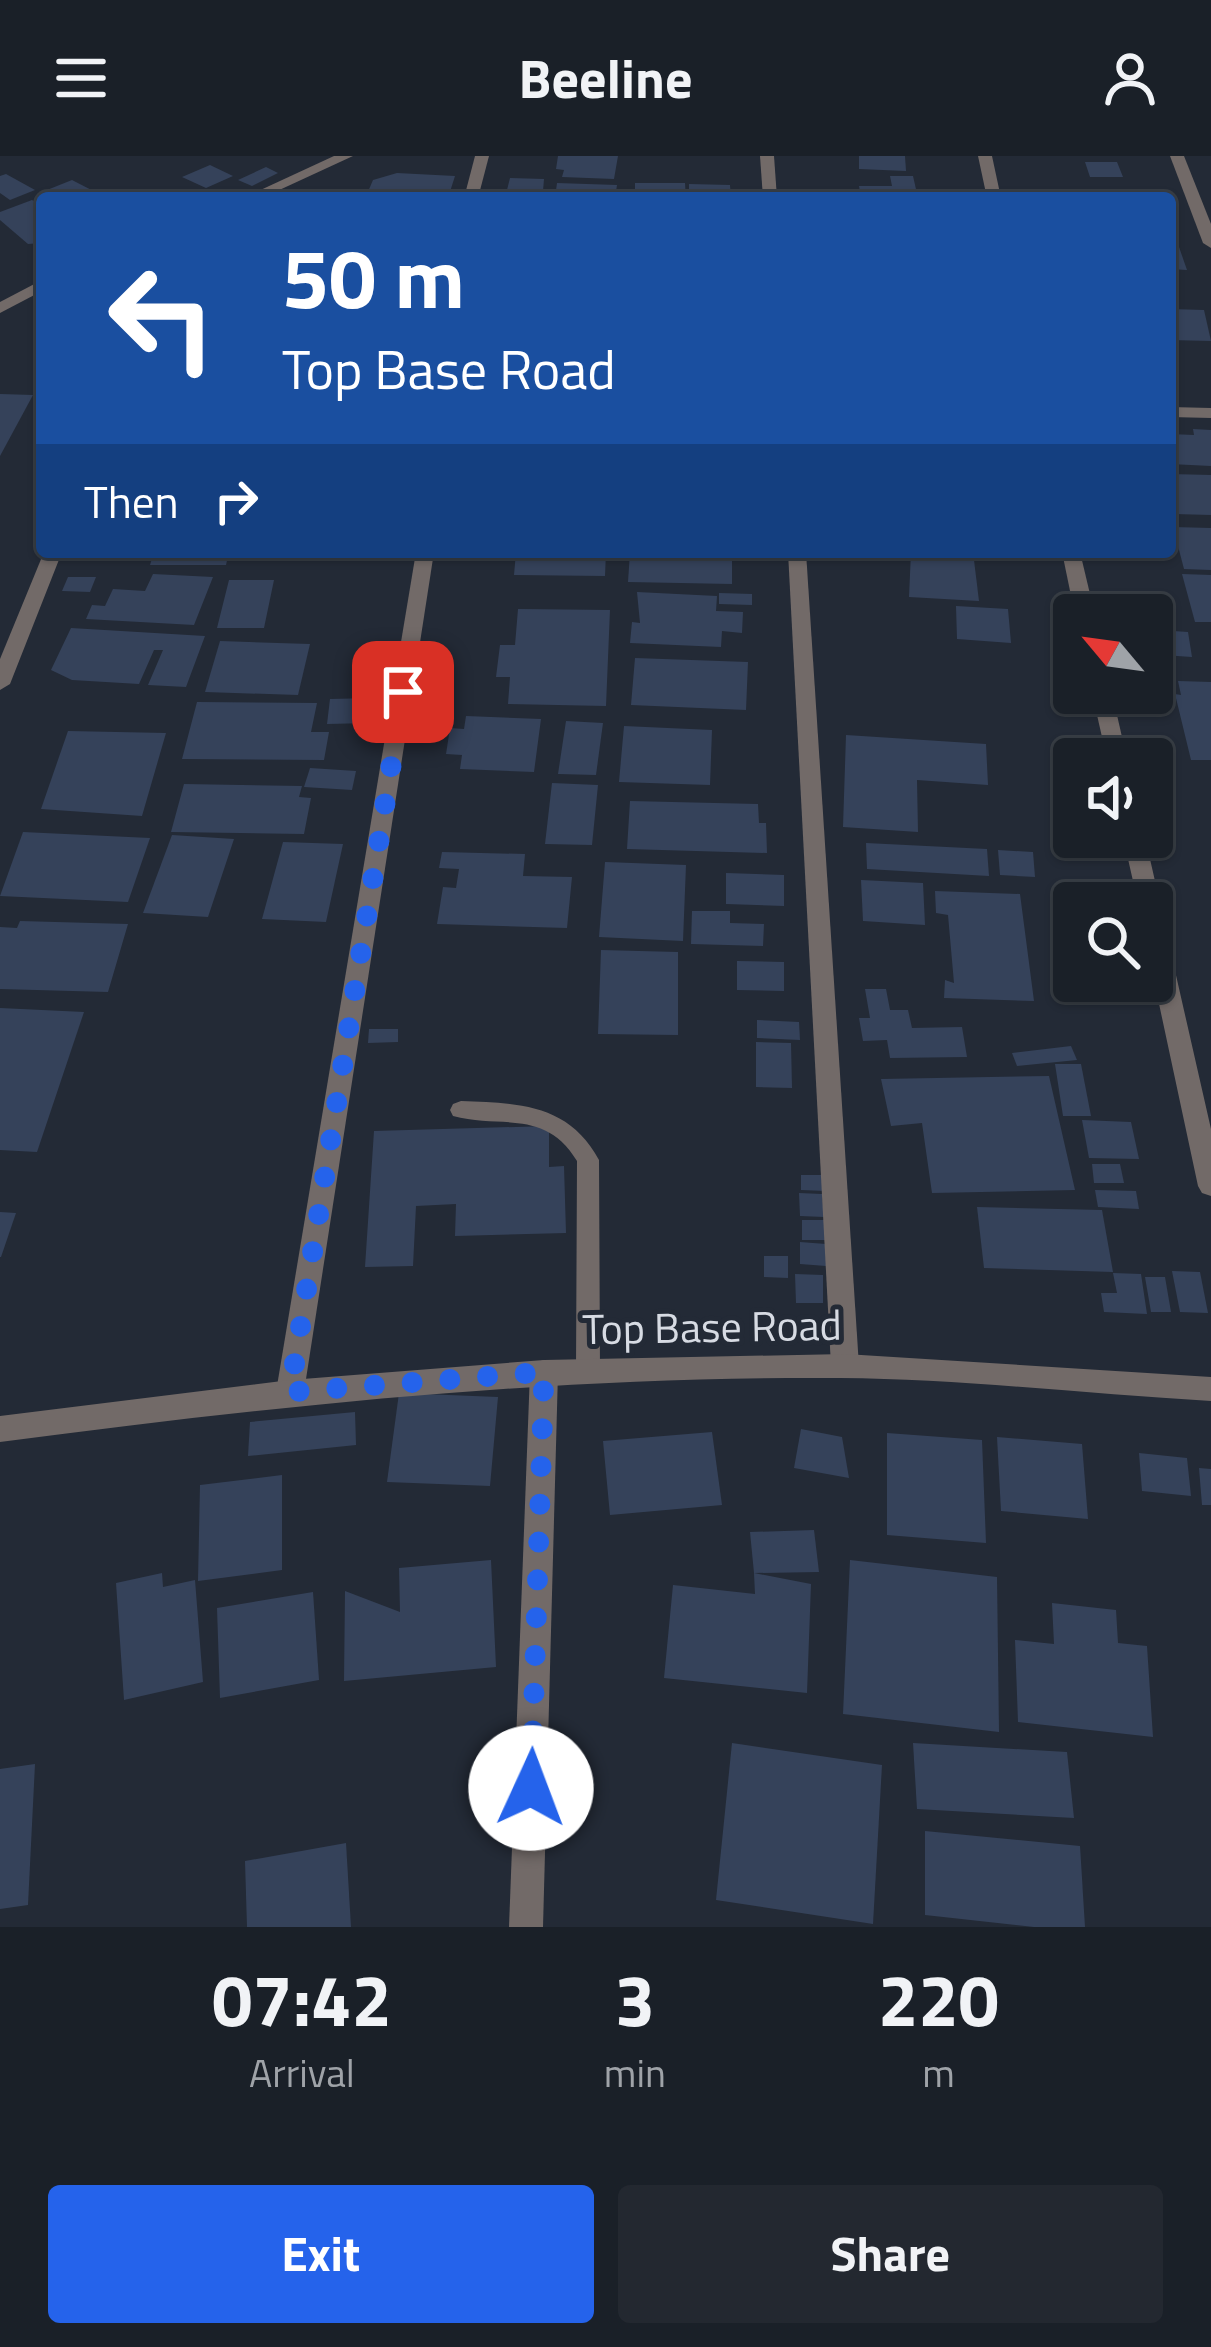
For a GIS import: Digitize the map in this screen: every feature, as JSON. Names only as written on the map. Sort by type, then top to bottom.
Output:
[{"type":"street","points":[[264,192],[346,156]]},
{"type":"street","points":[[473,192],[482,156]]},
{"type":"street","points":[[766,156],[769,192]]},
{"type":"street","points":[[985,156],[993,192]]},
{"type":"street","points":[[1177,156],[1211,242]]},
{"type":"street","points":[[0,308],[36,288]]},
{"type":"street","points":[[1176,412],[1211,413]]},
{"type":"street","points":[[0,685],[51,558]]},
{"type":"street","points":[[290,1392],[424,558]]},
{"type":"street","points":[[796,558],[845,1366]]},
{"type":"street","points":[[1072,558],[1080,594]]},
{"type":"street","points":[[1170,1002],[1211,1186]]},
{"type":"street","name":"Top Base Road","points":[[0,1430],[290,1392],[588,1370],[845,1366],[1211,1389]]},
{"type":"street","points":[[526,1927],[544,1372]]},
{"type":"lane","points":[[461,1110],[535,1115],[578,1139],[588,1160],[588,1370]]},
{"type":"building","points":[[558,156],[618,156],[614,179],[562,177],[564,170],[556,169]]},
{"type":"building","points":[[859,156],[905,156],[906,171],[859,169]]},
{"type":"building","points":[[1085,162],[1117,162],[1123,177],[1090,177]]},
{"type":"building","points":[[210,165],[233,176],[206,188],[182,177]]},
{"type":"building","points":[[266,167],[278,173],[252,186],[238,180]]},
{"type":"building","points":[[397,173],[455,176],[450,192],[368,192],[373,180]]},
{"type":"building","points":[[6,174],[35,190],[10,200],[0,193],[0,176]]},
{"type":"building","points":[[890,176],[913,176],[917,192],[860,192],[859,186],[892,186]]},
{"type":"building","points":[[510,178],[544,179],[543,191],[507,190]]},
{"type":"building","points":[[72,180],[95,192],[51,192],[47,190]]},
{"type":"building","points":[[557,183],[617,185],[616,192],[556,192]]},
{"type":"building","points":[[635,183],[685,183],[686,192],[635,192]]},
{"type":"building","points":[[689,184],[730,185],[731,192],[689,192]]},
{"type":"building","points":[[36,202],[36,243],[28,244],[0,220],[0,212]]},
{"type":"building","points":[[1176,238],[1187,270],[1176,269]]},
{"type":"building","points":[[1176,309],[1204,310],[1211,341],[1176,340]]},
{"type":"building","points":[[0,394],[33,395],[0,456]]},
{"type":"building","points":[[1193,429],[1211,430],[1211,466],[1176,464],[1176,434],[1194,435]]},
{"type":"building","points":[[1176,474],[1211,475],[1211,515],[1176,514]]},
{"type":"building","points":[[1176,527],[1211,528],[1211,570],[1184,569]]},
{"type":"building","points":[[152,558],[228,558],[226,565],[150,565]]},
{"type":"building","points":[[515,558],[606,558],[605,576],[514,575]]},
{"type":"building","points":[[630,558],[732,558],[732,584],[628,582]]},
{"type":"building","points":[[911,558],[974,558],[979,601],[909,597]]},
{"type":"building","points":[[153,574],[213,577],[194,625],[86,619],[92,605],[105,606],[113,589],[145,591]]},
{"type":"building","points":[[1182,574],[1211,575],[1211,622],[1195,622]]},
{"type":"building","points":[[68,577],[96,577],[90,592],[62,591]]},
{"type":"building","points":[[229,580],[274,580],[264,628],[217,628]]},
{"type":"building","points":[[637,592],[717,596],[716,611],[743,612],[742,633],[722,631],[721,647],[630,643],[632,622],[640,623]]},
{"type":"building","points":[[719,593],[752,594],[752,605],[719,604]]},
{"type":"building","points":[[956,606],[1008,609],[1011,643],[957,639]]},
{"type":"building","points":[[518,609],[610,610],[606,706],[508,704],[510,677],[496,677],[500,645],[515,645]]},
{"type":"building","points":[[71,628],[205,636],[186,687],[148,685],[163,650],[154,650],[139,684],[72,680],[51,670]]},
{"type":"building","points":[[1173,631],[1188,632],[1192,657],[1173,656]]},
{"type":"building","points":[[220,641],[310,644],[298,695],[205,692]]},
{"type":"building","points":[[635,658],[748,662],[746,710],[631,705]]},
{"type":"building","points":[[1178,681],[1211,682],[1211,760],[1191,760],[1175,694],[1181,695]]},
{"type":"building","points":[[372,698],[370,723],[327,724],[330,699]]},
{"type":"building","points":[[197,702],[317,703],[311,732],[329,732],[324,760],[182,759]]},
{"type":"building","points":[[466,716],[541,719],[534,772],[460,769],[462,755],[446,754],[450,728],[464,729]]},
{"type":"building","points":[[566,721],[603,723],[596,775],[558,774]]},
{"type":"building","points":[[624,726],[712,730],[710,785],[619,782]]},
{"type":"building","points":[[68,731],[166,733],[142,816],[41,809]]},
{"type":"building","points":[[846,735],[986,744],[988,785],[917,780],[918,832],[843,827]]},
{"type":"building","points":[[310,768],[356,771],[352,790],[304,787]]},
{"type":"building","points":[[552,783],[598,785],[592,845],[545,844]]},
{"type":"building","points":[[184,784],[302,786],[299,797],[311,798],[304,834],[171,832]]},
{"type":"building","points":[[630,801],[758,804],[759,823],[766,823],[767,853],[627,849]]},
{"type":"building","points":[[23,832],[150,838],[128,902],[0,896]]},
{"type":"building","points":[[172,835],[234,839],[208,917],[143,913]]},
{"type":"building","points":[[283,842],[343,844],[326,922],[262,919]]},
{"type":"building","points":[[866,843],[987,849],[989,876],[867,869]]},
{"type":"building","points":[[998,850],[1033,852],[1035,877],[1000,875]]},
{"type":"building","points":[[442,852],[525,854],[523,876],[572,877],[567,928],[437,924],[443,887],[456,888],[459,869],[439,868]]},
{"type":"building","points":[[605,862],[686,865],[683,941],[599,937]]},
{"type":"building","points":[[726,873],[784,875],[784,906],[726,904]]},
{"type":"building","points":[[861,880],[923,883],[925,925],[863,921]]},
{"type":"building","points":[[935,891],[1020,894],[1034,1001],[944,998],[945,980],[954,983],[948,915],[936,913]]},
{"type":"building","points":[[692,911],[730,911],[730,923],[764,924],[763,946],[691,944]]},
{"type":"building","points":[[20,921],[128,924],[108,992],[0,989],[0,927],[17,928]]},
{"type":"building","points":[[601,950],[678,952],[678,1035],[598,1034]]},
{"type":"building","points":[[737,961],[784,962],[784,991],[737,990]]},
{"type":"building","points":[[865,989],[886,989],[890,1010],[908,1010],[912,1028],[962,1027],[967,1057],[890,1058],[887,1040],[863,1041],[859,1018],[870,1018]]},
{"type":"building","points":[[0,1008],[84,1012],[37,1152],[0,1150]]},
{"type":"building","points":[[757,1020],[799,1022],[800,1040],[757,1038]]},
{"type":"building","points":[[369,1029],[398,1029],[398,1042],[368,1043]]},
{"type":"building","points":[[756,1042],[791,1043],[792,1088],[756,1087]]},
{"type":"building","points":[[1071,1046],[1077,1060],[1017,1066],[1012,1053]]},
{"type":"building","points":[[1055,1064],[1081,1064],[1091,1116],[1063,1116]]},
{"type":"building","points":[[1049,1076],[1075,1190],[932,1193],[922,1123],[891,1126],[881,1079]]},
{"type":"building","points":[[1082,1120],[1131,1122],[1139,1159],[1089,1158]]},
{"type":"building","points":[[549,1126],[549,1167],[564,1166],[566,1233],[455,1236],[456,1204],[416,1206],[413,1266],[365,1267],[374,1131]]},
{"type":"building","points":[[1092,1164],[1120,1164],[1124,1183],[1094,1183]]},
{"type":"building","points":[[801,1175],[825,1175],[826,1191],[801,1190]]},
{"type":"building","points":[[1095,1190],[1136,1191],[1139,1209],[1098,1207]]},
{"type":"building","points":[[799,1193],[822,1194],[824,1217],[800,1216]]},
{"type":"building","points":[[977,1207],[1102,1210],[1113,1272],[984,1268]]},
{"type":"building","points":[[0,1212],[16,1213],[1,1257],[0,1257]]},
{"type":"building","points":[[802,1220],[825,1220],[826,1240],[802,1240]]},
{"type":"building","points":[[800,1242],[826,1244],[826,1266],[800,1264]]},
{"type":"building","points":[[764,1256],[788,1256],[788,1278],[764,1277]]},
{"type":"building","points":[[1172,1271],[1200,1272],[1208,1313],[1180,1312]]},
{"type":"building","points":[[1113,1273],[1141,1274],[1147,1314],[1104,1312],[1101,1293],[1117,1293]]},
{"type":"building","points":[[795,1274],[823,1275],[823,1303],[796,1303]]},
{"type":"building","points":[[1145,1277],[1165,1277],[1171,1312],[1151,1312]]},
{"type":"building","points":[[399,1393],[498,1397],[490,1486],[387,1482]]},
{"type":"building","points":[[355,1412],[356,1445],[248,1456],[250,1422]]},
{"type":"building","points":[[801,1429],[842,1437],[849,1478],[794,1468]]},
{"type":"building","points":[[712,1432],[722,1505],[610,1515],[603,1441]]},
{"type":"building","points":[[887,1433],[982,1440],[986,1543],[887,1535]]},
{"type":"building","points":[[997,1437],[1082,1444],[1088,1519],[1001,1511]]},
{"type":"building","points":[[1139,1453],[1187,1458],[1191,1496],[1142,1491]]},
{"type":"building","points":[[1199,1468],[1211,1469],[1211,1505],[1202,1505]]},
{"type":"building","points":[[282,1475],[282,1570],[198,1581],[200,1485]]},
{"type":"building","points":[[814,1530],[819,1572],[754,1573],[750,1532]]},
{"type":"building","points":[[491,1560],[496,1667],[344,1681],[345,1591],[400,1612],[399,1568]]},
{"type":"building","points":[[850,1560],[997,1577],[999,1732],[843,1714]]},
{"type":"building","points":[[162,1573],[163,1587],[195,1580],[203,1682],[124,1700],[116,1583]]},
{"type":"building","points":[[754,1573],[811,1584],[807,1693],[664,1678],[673,1585],[755,1594]]},
{"type":"building","points":[[313,1592],[319,1680],[220,1698],[217,1608]]},
{"type":"building","points":[[1052,1603],[1116,1610],[1118,1643],[1147,1646],[1153,1737],[1018,1722],[1015,1640],[1054,1644]]},
{"type":"building","points":[[732,1743],[882,1765],[873,1924],[716,1900]]},
{"type":"building","points":[[913,1743],[1067,1752],[1074,1818],[917,1809]]},
{"type":"building","points":[[35,1764],[28,1905],[0,1909],[0,1769]]},
{"type":"building","points":[[925,1831],[1080,1846],[1085,1927],[1034,1927],[925,1915]]},
{"type":"building","points":[[346,1843],[351,1927],[247,1927],[245,1861]]},
{"type":"route","points":[[403,692],[290,1392],[544,1372],[531,1788]]}]
